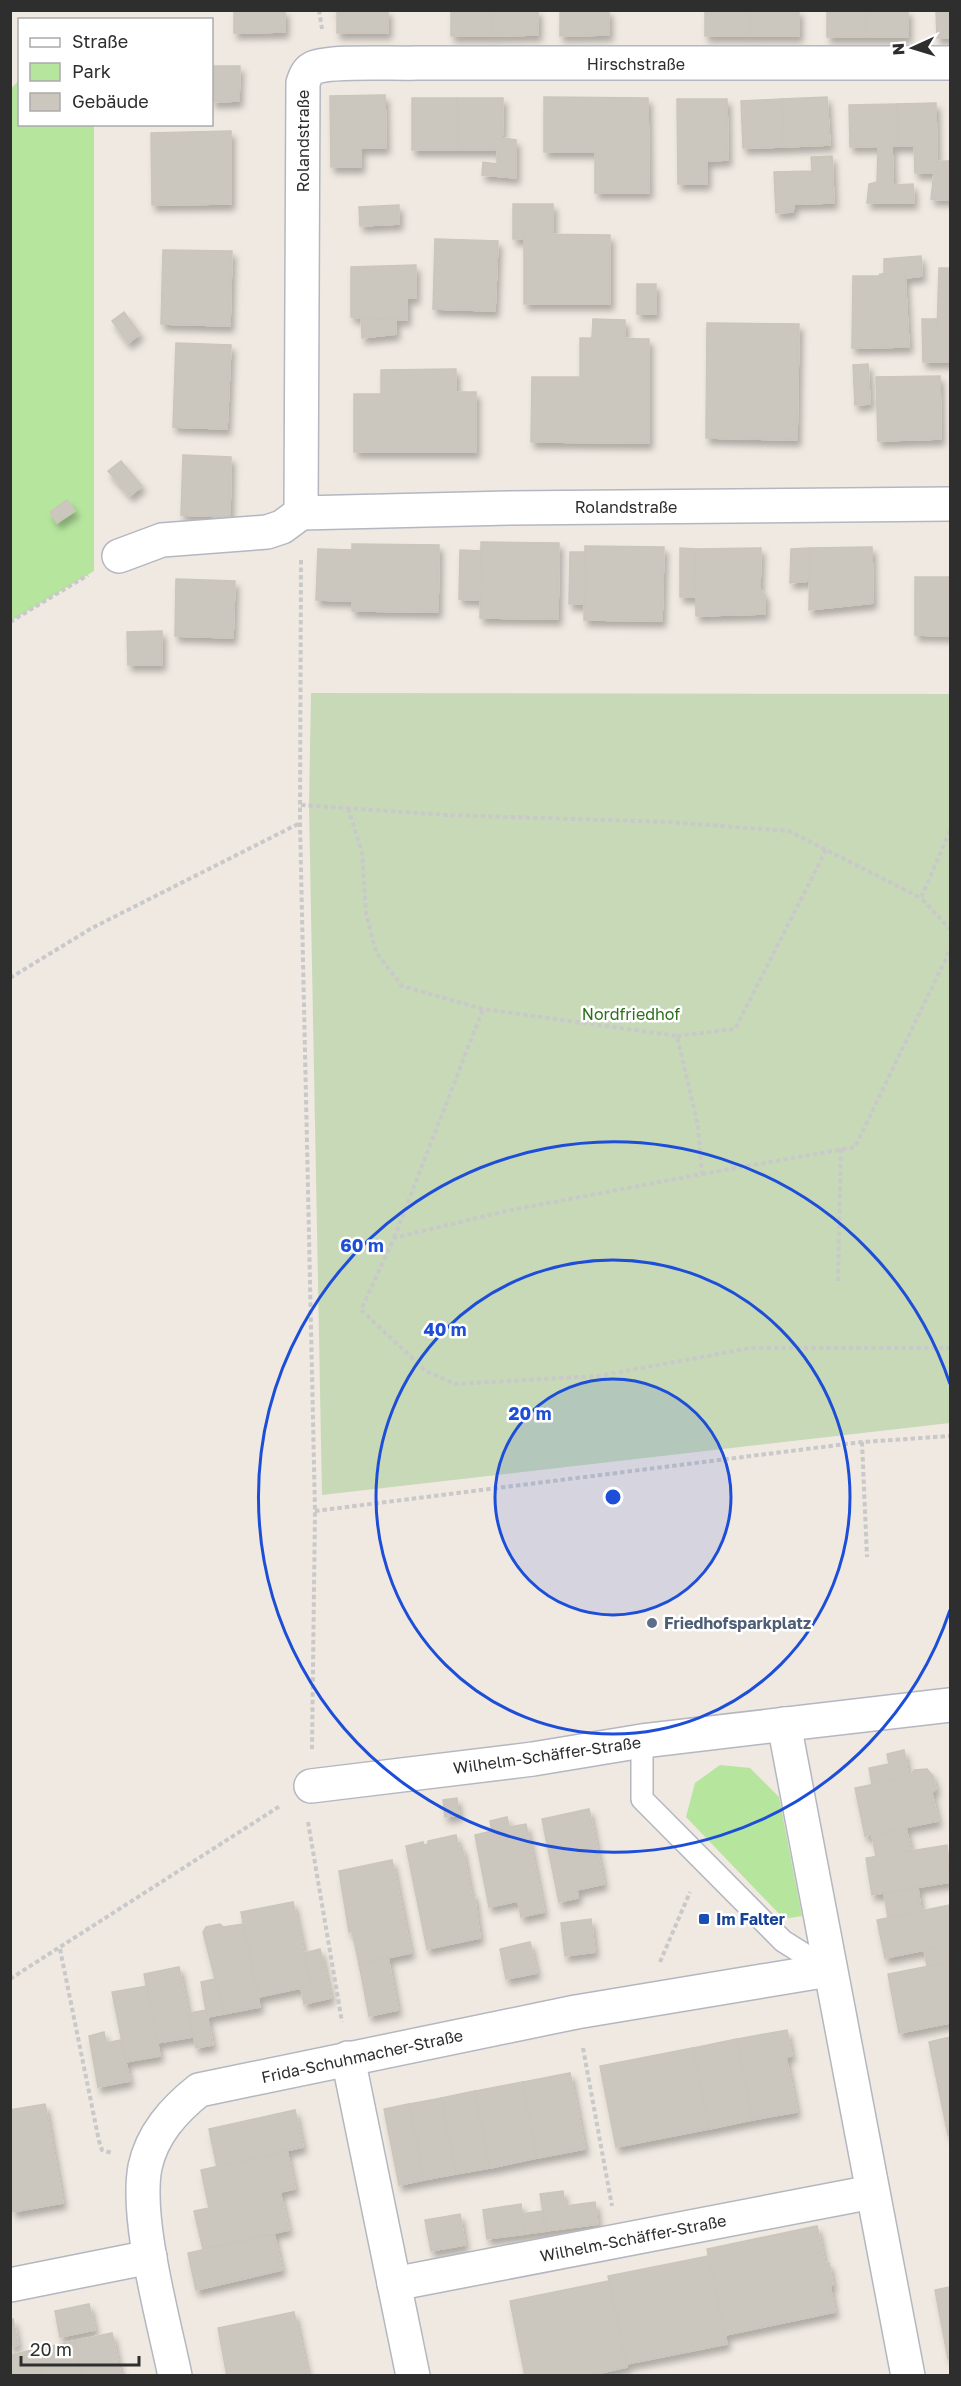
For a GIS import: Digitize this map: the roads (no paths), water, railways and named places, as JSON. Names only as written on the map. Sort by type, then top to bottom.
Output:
[{"type":"street","name":"Hirschstraße","points":[[322,66],[951,63]]},
{"type":"street","name":"Rolandstraße","points":[[322,66],[306,74],[303,83],[301,513],[509,508],[951,504]]},
{"type":"street","points":[[119,556],[162,540],[267,532],[282,527],[301,513]]},
{"type":"street","name":"Wilhelm-Schäffer-Straße","points":[[311,1786],[533,1759],[642,1741],[951,1705]]},
{"type":"street","points":[[784,1724],[908,2376]]},
{"type":"street","name":"Frida-Schuhmacher-Straße","points":[[176,2376],[150,2257],[143,2192],[146,2166],[157,2137],[174,2109],[199,2090],[576,2012],[829,1970]]},
{"type":"street","points":[[348,2058],[412,2376]]},
{"type":"street","name":"Wilhelm-Schäffer-Straße","points":[[394,2284],[872,2192]]},
{"type":"street","points":[[10,2285],[150,2257]]},
{"type":"lane","points":[[642,1741],[642,1799],[783,1941],[829,1970]]},
{"type":"place","name":"Friedhofsparkplatz","points":[[652,1623]]},
{"type":"place","name":"Im Falter","points":[[704,1919]]},
{"type":"park label","name":"Nordfriedhof","points":[[631,1014]]}]
